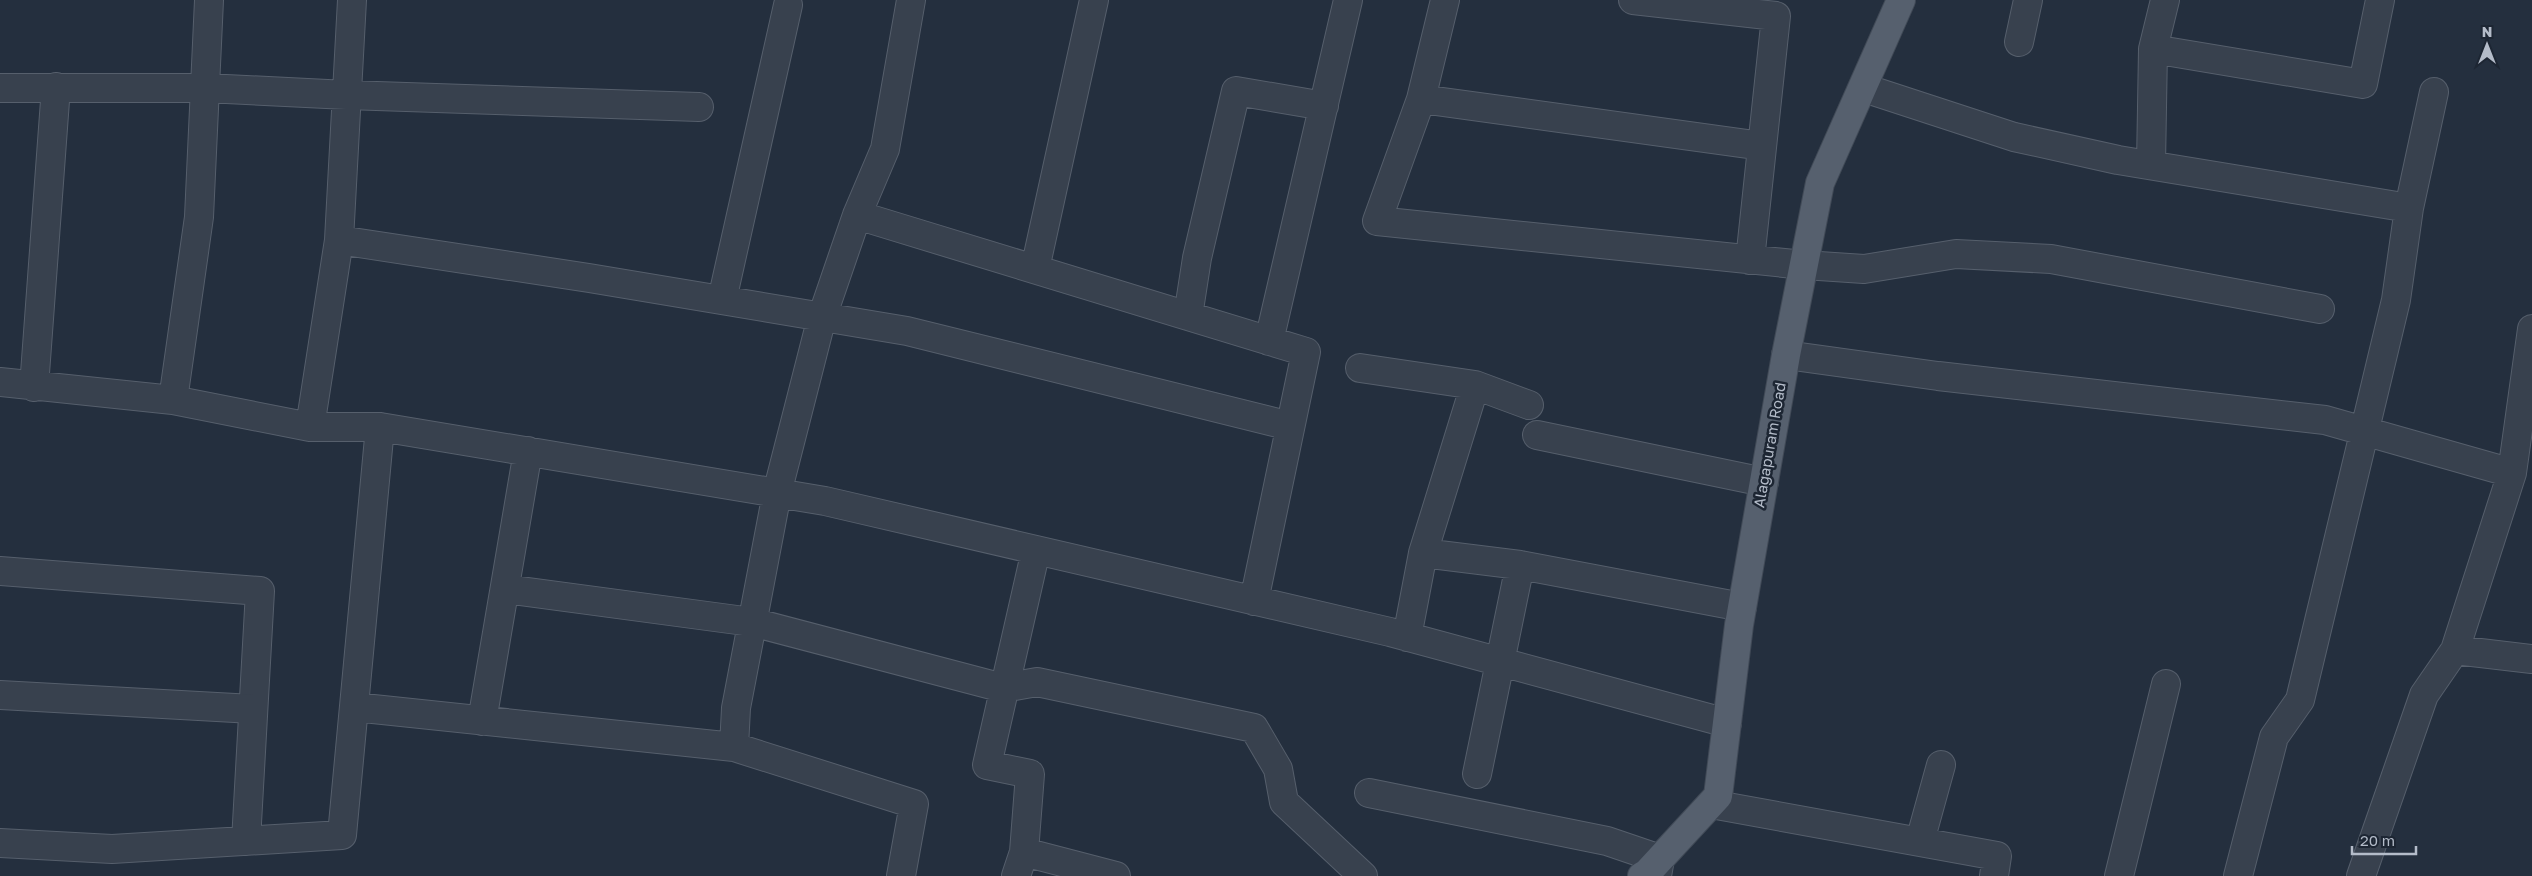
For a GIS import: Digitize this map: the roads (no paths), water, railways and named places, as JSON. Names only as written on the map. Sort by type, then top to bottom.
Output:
[{"type":"main road","name":"Alagapuram Road","points":[[1653,870],[1718,796],[1742,607],[1786,355],[1820,183],[1864,88],[1901,0]]},
{"type":"street","points":[[173,400],[199,217],[209,0]]},
{"type":"street","points":[[310,427],[339,240],[352,0]]},
{"type":"street","points":[[734,747],[736,708],[777,493],[822,317],[857,215],[885,149],[911,0]]},
{"type":"street","points":[[1035,269],[1094,0]]},
{"type":"street","points":[[1269,341],[1348,0]]},
{"type":"street","points":[[1445,0],[1421,99],[1377,221],[1750,260],[1864,269],[1956,254],[2051,260],[2320,309]]},
{"type":"street","points":[[1633,0],[1776,16],[1750,260]]},
{"type":"street","points":[[2020,42],[2028,0]]},
{"type":"street","points":[[2151,165],[2153,49],[2165,0]]},
{"type":"street","points":[[2153,49],[2363,84],[2380,0]]},
{"type":"street","points":[[722,300],[788,5]]},
{"type":"street","points":[[34,387],[56,87]]},
{"type":"street","points":[[0,88],[206,88],[347,95],[699,107]]},
{"type":"street","points":[[1864,88],[2014,136],[2151,165],[2409,208]]},
{"type":"street","points":[[1188,316],[1197,258],[1236,90],[1324,106]]},
{"type":"street","points":[[2238,876],[2274,738],[2300,700],[2366,432],[2396,300],[2409,208],[2434,92]]},
{"type":"street","points":[[1421,99],[1762,146]]},
{"type":"street","points":[[857,215],[1306,352],[1254,600]]},
{"type":"street","points":[[339,240],[722,300],[907,332],[1290,426]]},
{"type":"street","points":[[2361,876],[2424,695],[2455,650],[2512,473],[2532,329]]},
{"type":"street","points":[[1786,355],[1938,376],[2325,420],[2512,473]]},
{"type":"street","points":[[1360,368],[1475,385],[1529,405]]},
{"type":"street","points":[[0,382],[173,400],[310,427],[380,427],[825,501],[1407,637],[1727,724]]},
{"type":"street","points":[[1407,637],[1423,553],[1475,385]]},
{"type":"street","points":[[0,843],[112,849],[342,835],[380,427]]},
{"type":"street","points":[[1537,435],[1764,482]]},
{"type":"street","points":[[482,721],[528,451]]},
{"type":"street","points":[[1036,550],[987,765],[1030,774],[1020,864],[1116,876]]},
{"type":"street","points":[[1423,553],[1520,565],[1742,607]]},
{"type":"street","points":[[1477,774],[1520,565]]},
{"type":"street","points":[[0,571],[260,591],[246,841]]},
{"type":"street","points":[[505,589],[752,622],[1004,688],[1037,682],[1254,728],[1278,769],[1284,802],[1363,876]]},
{"type":"street","points":[[2455,650],[2532,659]]},
{"type":"street","points":[[2119,876],[2166,684]]},
{"type":"street","points":[[0,695],[253,709]]},
{"type":"street","points":[[354,707],[734,747],[914,804],[901,876]]},
{"type":"street","points":[[1920,842],[1941,765]]},
{"type":"street","points":[[1369,793],[1607,841],[1653,870]]},
{"type":"street","points":[[1711,804],[1997,856],[1994,876]]}]
